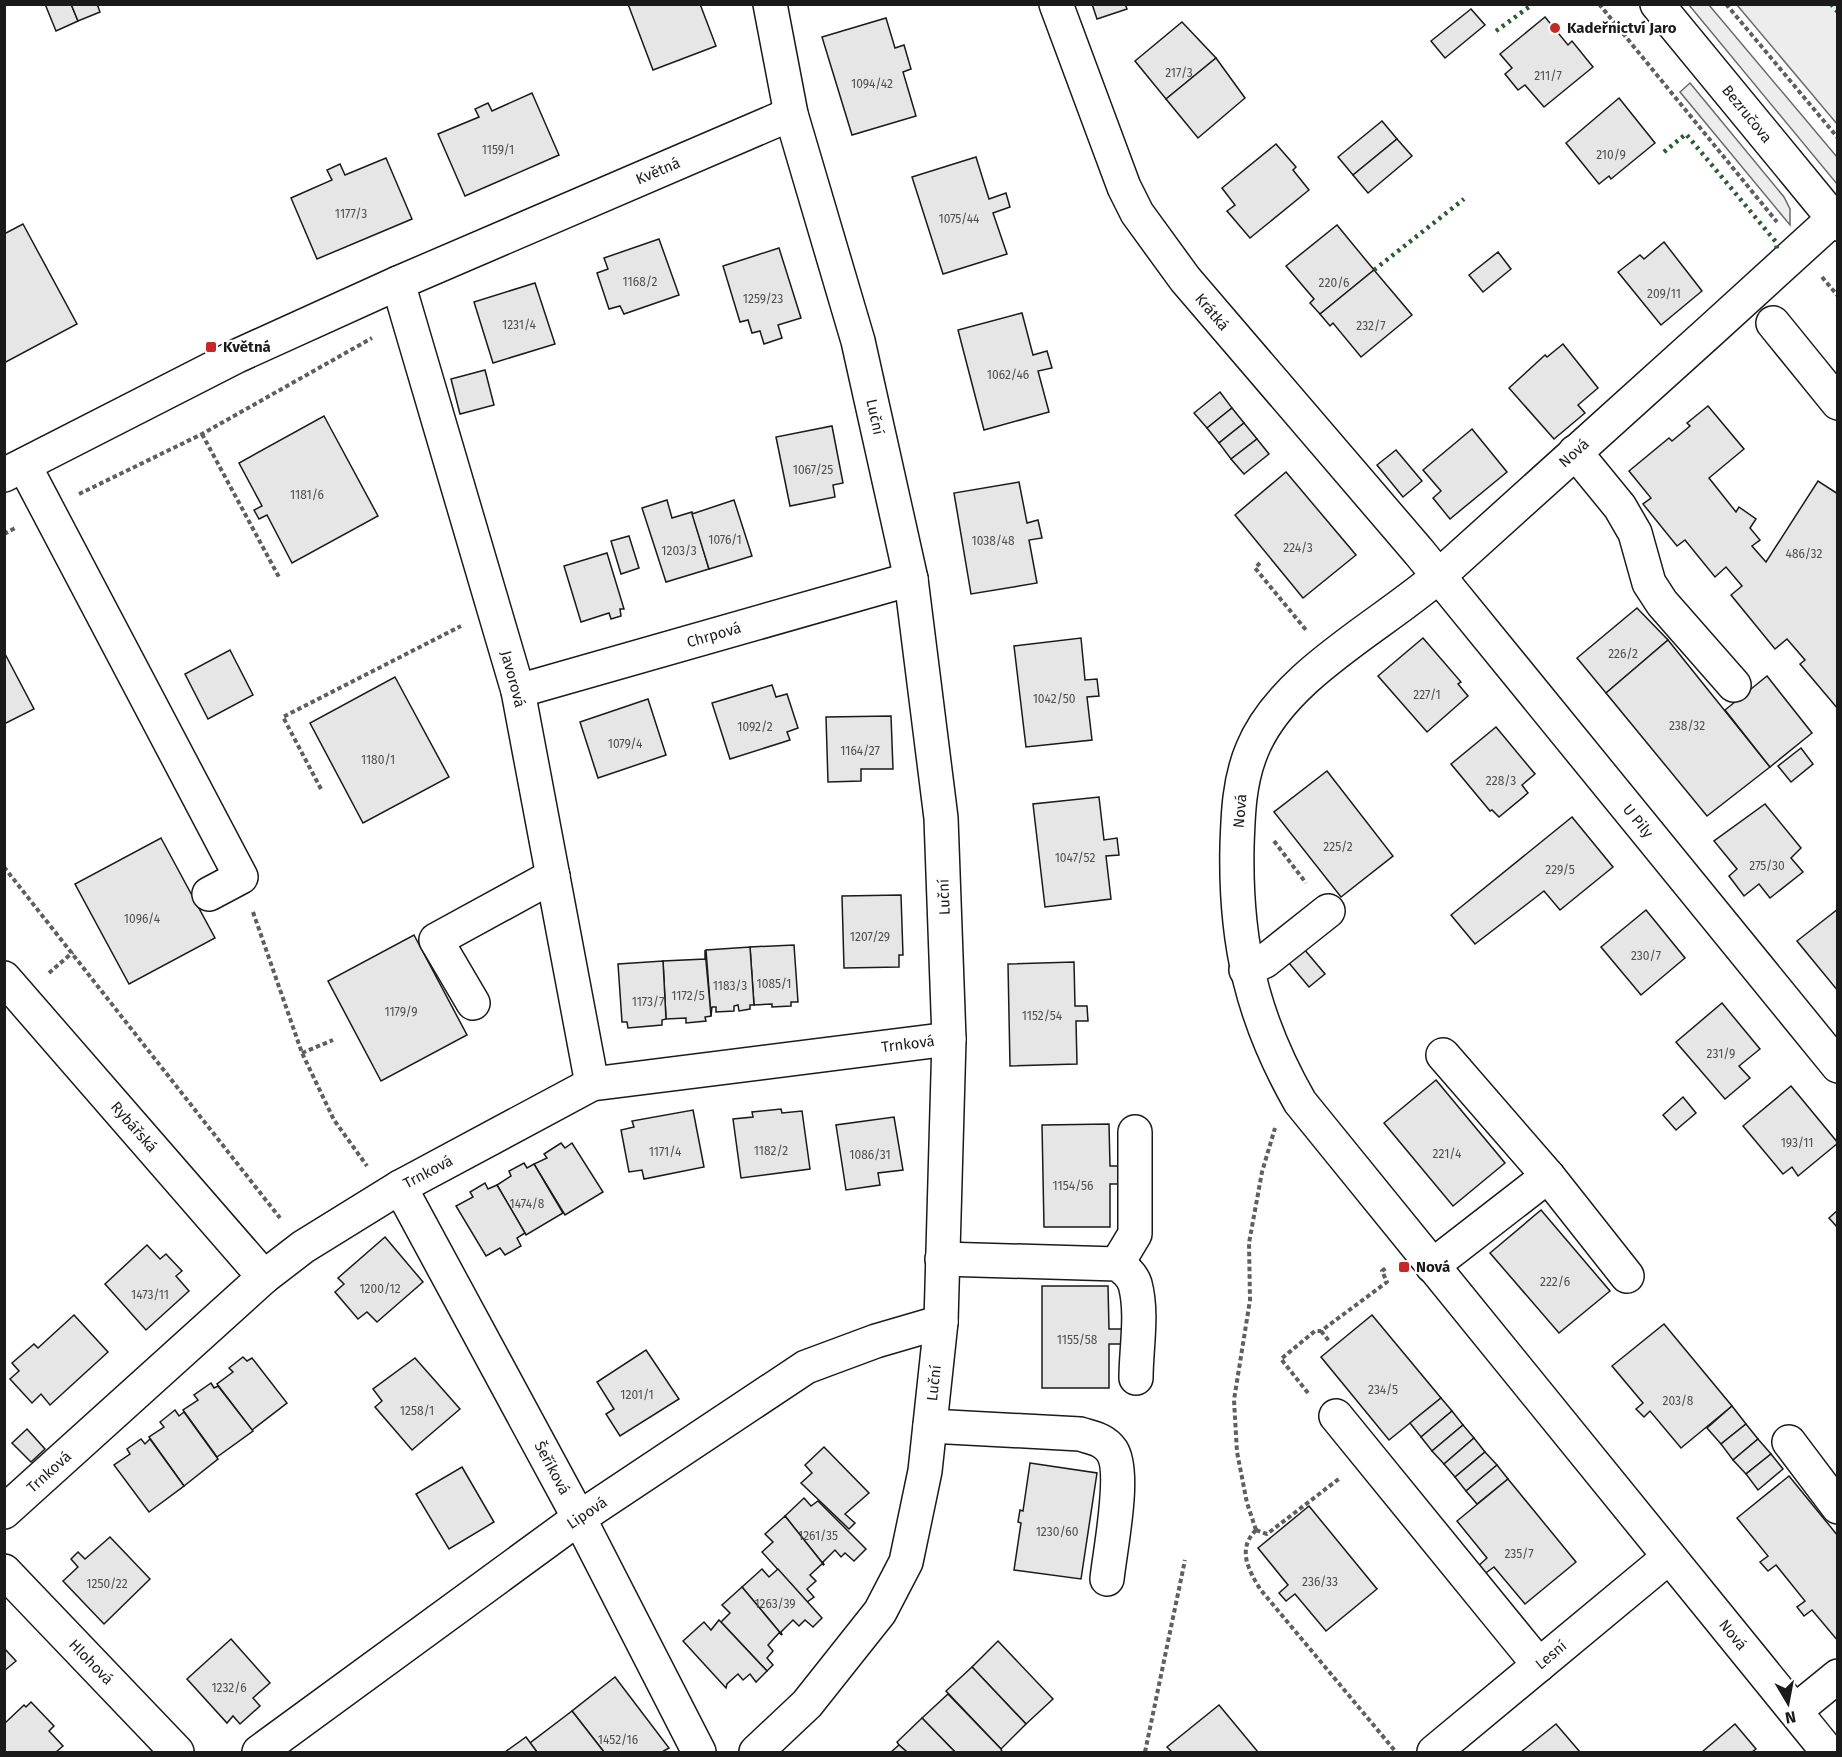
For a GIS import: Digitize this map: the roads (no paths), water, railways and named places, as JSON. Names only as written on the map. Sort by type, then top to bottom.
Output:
[{"type":"street","name":"Luční","points":[[756,1752],[807,1704],[879,1612],[906,1562],[925,1471],[941,1322],[949,1039],[941,818],[911,579],[858,341],[791,114],[770,4]]},
{"type":"street","name":"Krátká","points":[[1056,4],[1106,143],[1137,213],[1192,288],[1438,576]]},
{"type":"street","name":"Bezručova","points":[[1657,4],[1835,222]]},
{"type":"street","name":"Květná","points":[[14,470],[237,356],[398,283],[791,114]]},
{"type":"street","name":"Nová","points":[[1828,1752],[1300,1102],[1276,1061],[1246,970],[1238,902],[1238,825],[1240,793],[1252,748],[1266,724],[1292,690],[1438,576],[1800,250],[1835,222]]},
{"type":"street","name":"Javorová","points":[[398,283],[410,317],[518,691],[592,1084]]},
{"type":"street","points":[[1773,323],[1838,404]]},
{"type":"street","points":[[1575,452],[1620,507],[1635,533],[1649,583],[1662,603],[1734,685]]},
{"type":"street","points":[[14,470],[48,509],[241,877],[209,894]]},
{"type":"street","name":"U Pily","points":[[1438,576],[1838,1066]]},
{"type":"street","name":"Chrpová","points":[[518,691],[911,579]]},
{"type":"street","points":[[473,1003],[436,940],[553,876]]},
{"type":"street","points":[[1246,970],[1265,961],[1328,911]]},
{"type":"street","name":"Rybářská","points":[[4,978],[264,1277]]},
{"type":"street","name":"Trnková","points":[[4,1512],[264,1277],[303,1247],[393,1191],[592,1084],[949,1039]]},
{"type":"street","points":[[1443,1055],[1548,1176],[1627,1276]]},
{"type":"street","points":[[1117,1264],[1135,1234],[1135,1132]]},
{"type":"street","points":[[1432,1266],[1548,1176]]},
{"type":"street","name":"Šeříková","points":[[393,1191],[579,1518],[699,1752]]},
{"type":"street","points":[[942,1259],[1117,1264],[1127,1270],[1134,1283],[1137,1302],[1136,1378]]},
{"type":"street","name":"Lipová","points":[[259,1752],[579,1518],[806,1367],[876,1341],[941,1322]]},
{"type":"street","points":[[1336,1416],[1539,1665]]},
{"type":"street","points":[[930,1426],[1080,1434],[1103,1441],[1112,1451],[1119,1471],[1107,1579]]},
{"type":"street","points":[[1789,1442],[1838,1507]]},
{"type":"street","name":"Lesní","points":[[1434,1752],[1669,1557]]},
{"type":"street","name":"Hlohová","points":[[4,1571],[177,1752]]},
{"type":"street","points":[[1795,1711],[1838,1676]]},
{"type":"place","name":"Kadeřnictví Jaro","points":[[1555,28]]},
{"type":"place","name":"Květná","points":[[211,347]]},
{"type":"place","name":"Nová","points":[[1404,1267]]}]
